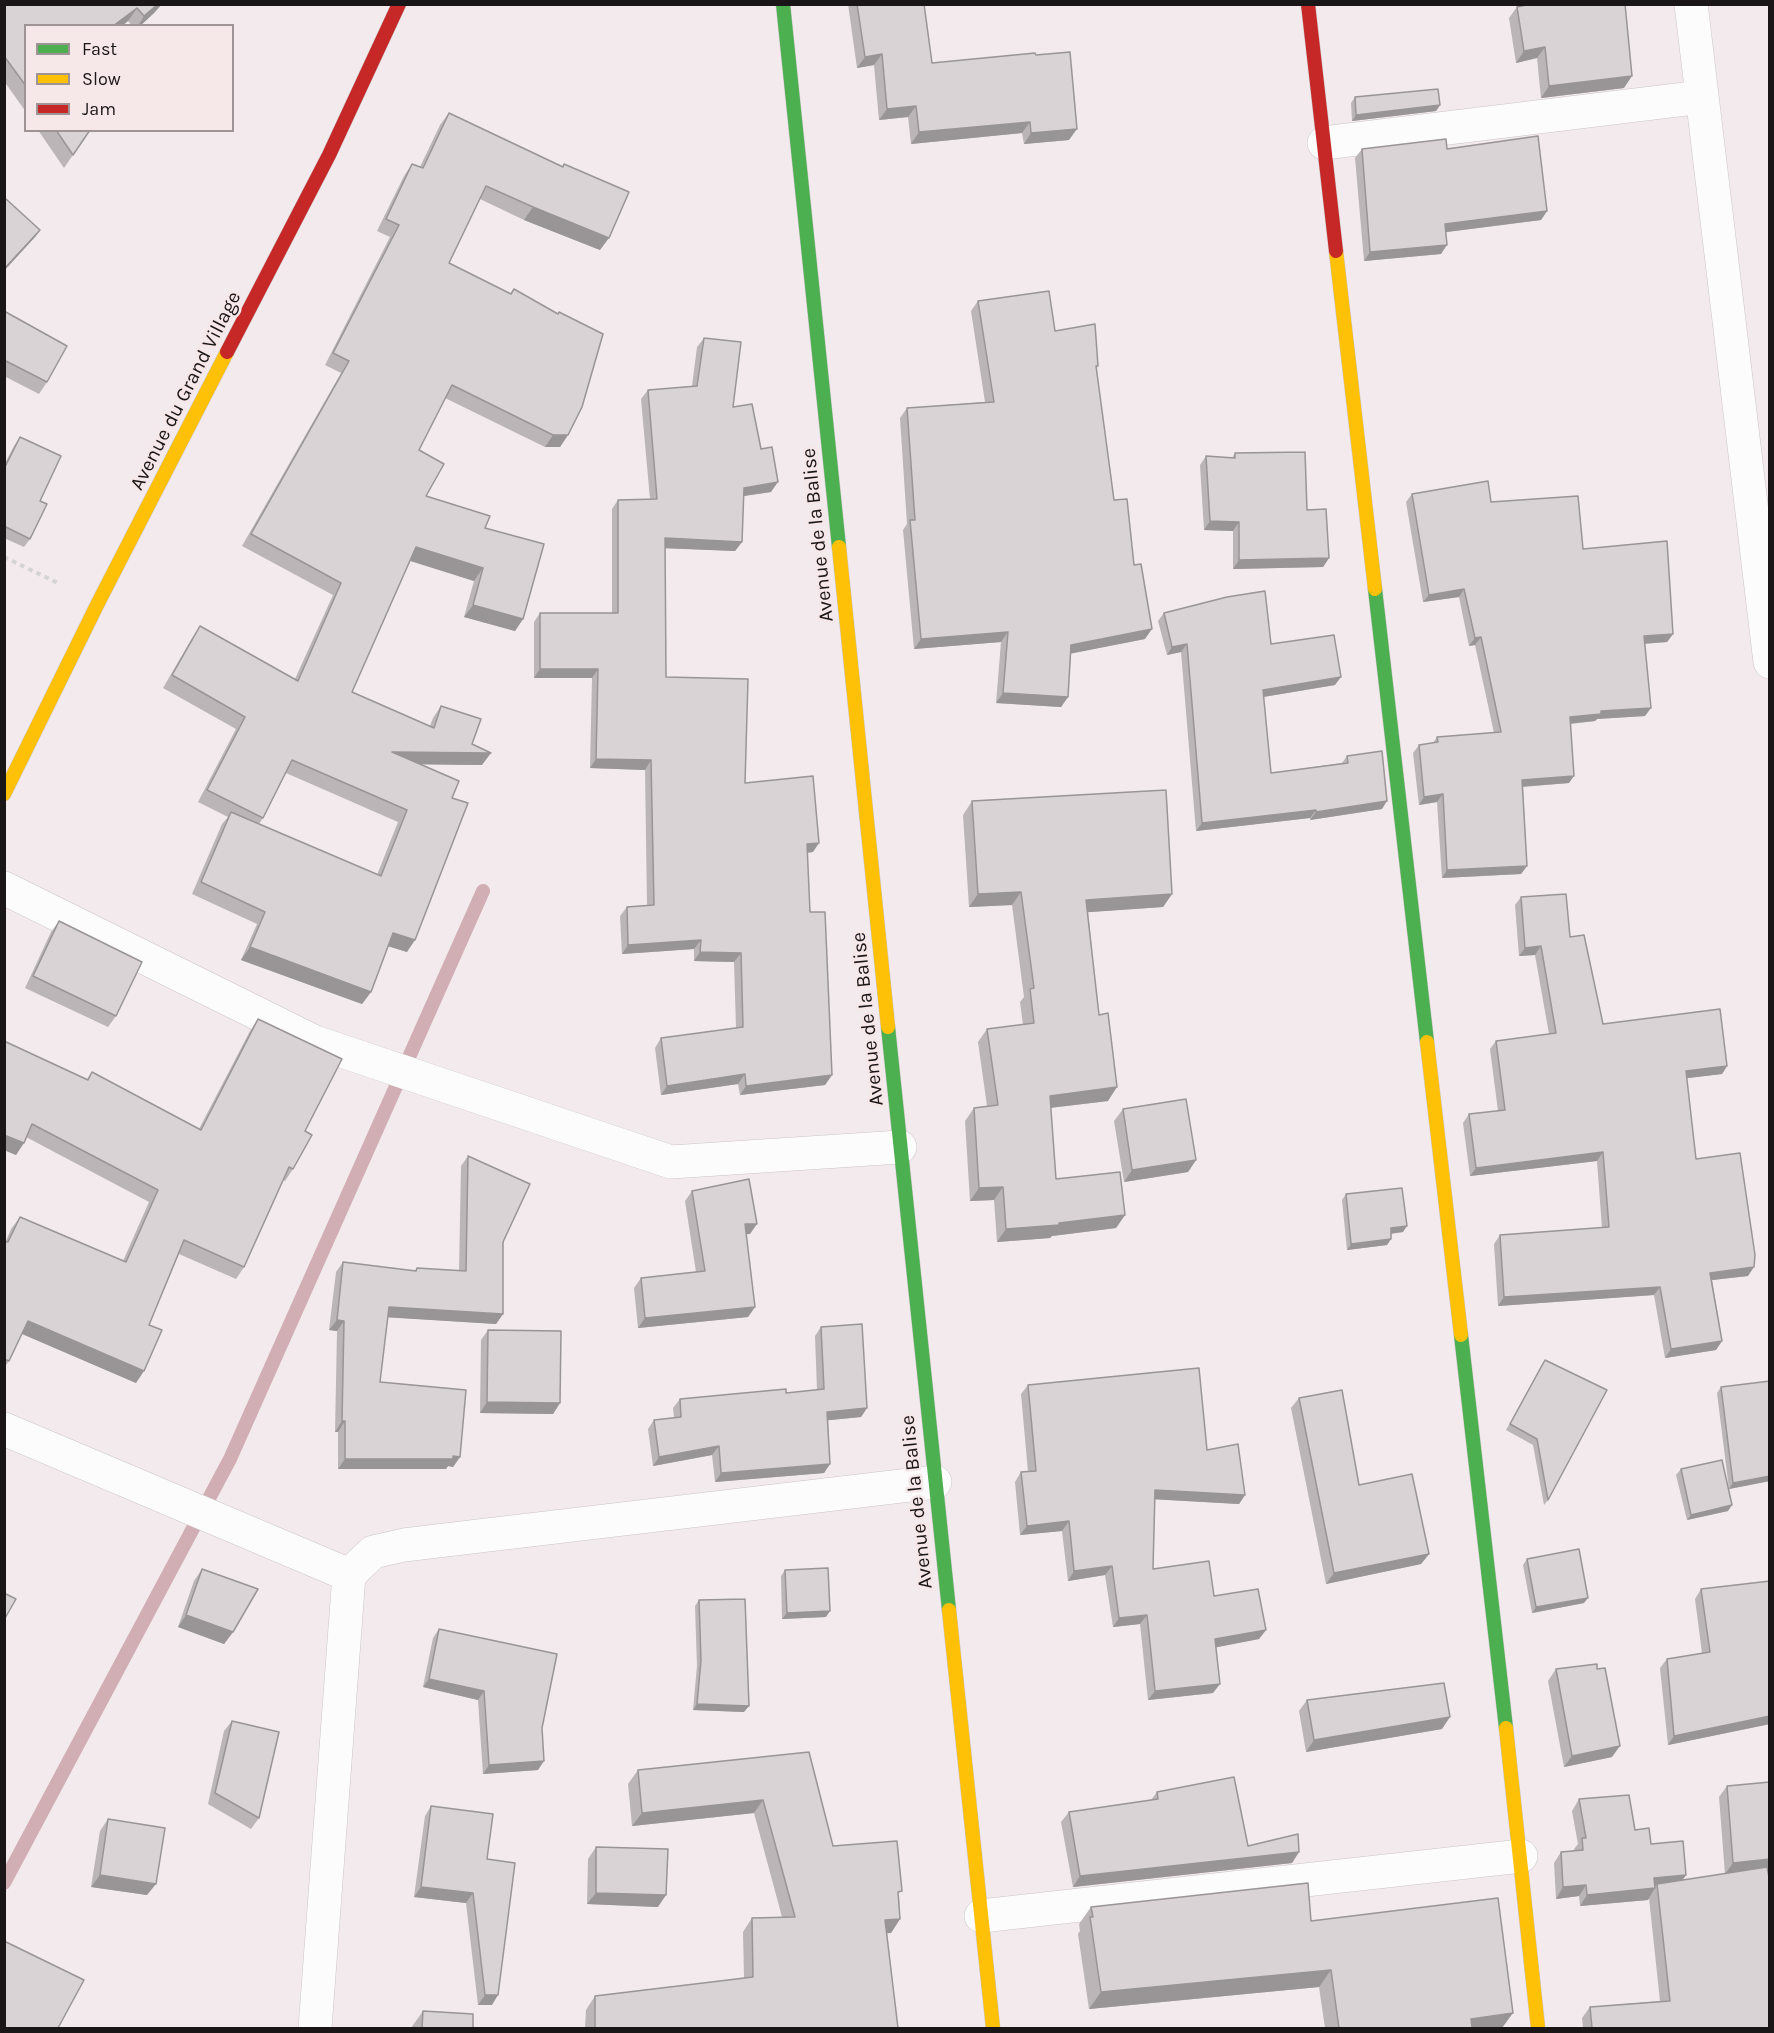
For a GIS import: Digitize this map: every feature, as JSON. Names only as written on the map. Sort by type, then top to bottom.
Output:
[{"type":"street","name":"Avenue du Grand Village","points":[[4,794],[98,603],[329,155],[399,4]]},
{"type":"street","name":"Avenue de la Balise","points":[[783,4],[993,2028]]},
{"type":"street","points":[[1308,4],[1521,1856],[1538,2028]]},
{"type":"street","points":[[1691,4],[1770,662]]},
{"type":"street","points":[[1324,143],[1702,97]]},
{"type":"street","points":[[4,888],[315,1042],[671,1162],[900,1147]]},
{"type":"street","points":[[4,1429],[350,1575]]},
{"type":"street","points":[[315,2028],[350,1575],[373,1552],[404,1545],[935,1482]]},
{"type":"street","points":[[981,1916],[1521,1856]]},
{"type":"path","points":[[4,557],[98,603]]},
{"type":"building","points":[[4,4],[158,4],[144,16],[137,8],[116,24],[24,24],[24,83],[4,56]]},
{"type":"building","points":[[857,4],[924,4],[932,63],[1070,52],[1077,129],[1031,133],[1030,122],[919,132],[916,106],[887,109],[882,54],[865,57]]},
{"type":"building","points":[[1531,4],[1625,4],[1632,76],[1549,86],[1545,47],[1524,51],[1517,7]]},
{"type":"building","points":[[1438,89],[1440,105],[1356,115],[1355,97]]},
{"type":"building","points":[[449,113],[563,167],[564,164],[629,192],[609,238],[486,186],[449,263],[511,294],[514,289],[558,314],[559,312],[603,334],[582,407],[568,435],[553,435],[452,385],[419,450],[444,464],[426,496],[490,516],[485,528],[544,544],[523,619],[473,605],[483,568],[416,547],[352,692],[434,728],[441,706],[481,719],[472,744],[491,753],[392,752],[459,781],[452,798],[468,803],[415,940],[393,933],[371,992],[250,947],[265,912],[201,882],[231,812],[381,876],[407,810],[292,760],[263,818],[207,790],[245,717],[172,675],[200,626],[298,681],[341,583],[251,534],[349,361],[333,353],[399,225],[386,219],[412,164],[423,168]]},
{"type":"building","points":[[57,132],[89,132],[73,155]]},
{"type":"building","points":[[1538,136],[1547,211],[1445,224],[1447,245],[1370,252],[1362,149],[1446,139],[1447,149]]},
{"type":"building","points":[[6,199],[40,230],[4,269],[4,201]]},
{"type":"building","points":[[1049,291],[1055,331],[1095,324],[1098,366],[1096,366],[1114,500],[1127,499],[1134,565],[1141,564],[1152,629],[1071,645],[1068,697],[1003,693],[1008,632],[921,639],[910,520],[915,520],[907,408],[994,402],[978,301]]},
{"type":"building","points":[[4,311],[67,346],[47,382],[4,360]]},
{"type":"building","points":[[704,338],[741,342],[733,407],[752,404],[761,449],[772,447],[778,482],[744,488],[742,542],[665,538],[666,677],[748,679],[745,783],[813,776],[819,843],[807,844],[810,912],[825,912],[832,1075],[746,1086],[745,1074],[667,1086],[661,1038],[743,1027],[741,953],[700,952],[701,940],[628,945],[627,907],[654,905],[651,760],[596,759],[598,669],[540,669],[540,613],[618,613],[618,500],[657,499],[648,390],[697,386]]},
{"type":"building","points":[[20,437],[61,456],[40,501],[47,504],[30,539],[4,526],[4,469]]},
{"type":"building","points":[[1305,452],[1307,510],[1326,509],[1329,558],[1239,560],[1239,522],[1210,521],[1206,456],[1235,458],[1235,453]]},
{"type":"building","points":[[1488,481],[1491,502],[1578,496],[1583,549],[1667,541],[1673,634],[1644,636],[1651,708],[1601,711],[1601,714],[1570,717],[1574,776],[1522,780],[1527,866],[1447,870],[1443,794],[1424,797],[1419,745],[1438,742],[1437,737],[1501,732],[1481,637],[1475,638],[1464,589],[1429,595],[1412,494]]},
{"type":"building","points":[[1265,591],[1271,644],[1334,635],[1341,677],[1263,690],[1271,773],[1348,763],[1347,756],[1382,751],[1387,801],[1316,812],[1316,810],[1202,823],[1187,644],[1172,647],[1164,613],[1227,597]]},
{"type":"building","points":[[1166,790],[1172,894],[1086,900],[1099,1015],[1108,1013],[1117,1087],[1050,1096],[1056,1179],[1120,1172],[1125,1215],[1059,1223],[1059,1225],[1006,1229],[1003,1187],[979,1188],[974,1108],[998,1105],[987,1029],[1034,1023],[1030,989],[1034,988],[1021,892],[978,894],[972,801]]},
{"type":"building","points":[[1566,894],[1570,937],[1584,935],[1603,1024],[1720,1009],[1727,1066],[1686,1071],[1696,1159],[1740,1153],[1755,1255],[1754,1267],[1710,1273],[1722,1341],[1671,1349],[1660,1287],[1504,1297],[1500,1235],[1609,1227],[1603,1152],[1476,1168],[1469,1114],[1505,1110],[1496,1041],[1556,1033],[1541,946],[1525,948],[1521,897]]},
{"type":"building","points":[[59,921],[142,962],[116,1016],[33,976]]},
{"type":"building","points":[[258,1019],[342,1059],[305,1131],[312,1135],[293,1169],[289,1167],[244,1267],[184,1240],[149,1325],[162,1330],[144,1371],[28,1321],[9,1361],[4,1359],[4,1241],[8,1242],[20,1217],[126,1262],[158,1190],[32,1124],[24,1143],[4,1135],[4,1041],[88,1080],[92,1072],[201,1130]]},
{"type":"building","points":[[1186,1099],[1196,1160],[1132,1170],[1123,1109]]},
{"type":"building","points":[[468,1156],[530,1184],[503,1242],[503,1314],[389,1307],[380,1382],[466,1390],[460,1457],[453,1456],[453,1459],[345,1459],[345,1421],[342,1421],[344,1321],[337,1320],[343,1262],[416,1271],[417,1268],[466,1271]]},
{"type":"building","points":[[749,1179],[757,1224],[745,1224],[755,1307],[645,1318],[641,1278],[705,1271],[692,1191]]},
{"type":"building","points":[[1402,1188],[1407,1226],[1391,1228],[1391,1239],[1351,1244],[1346,1194]]},
{"type":"building","points":[[862,1324],[867,1408],[827,1412],[830,1464],[721,1473],[719,1446],[659,1457],[654,1420],[681,1417],[680,1399],[786,1389],[786,1393],[824,1389],[821,1327]]},
{"type":"building","points":[[488,1330],[561,1331],[560,1403],[487,1402]]},
{"type":"building","points":[[1545,1360],[1607,1390],[1548,1500],[1537,1439],[1510,1424]]},
{"type":"building","points":[[1199,1368],[1207,1450],[1238,1444],[1245,1495],[1155,1490],[1153,1569],[1209,1561],[1214,1596],[1258,1589],[1266,1630],[1215,1639],[1220,1684],[1155,1691],[1147,1615],[1119,1618],[1112,1566],[1074,1571],[1069,1521],[1027,1526],[1021,1472],[1036,1471],[1028,1385]]},
{"type":"building","points":[[1770,1381],[1770,1476],[1733,1483],[1721,1387]]},
{"type":"building","points":[[1342,1390],[1359,1485],[1412,1474],[1429,1554],[1334,1573],[1299,1398]]},
{"type":"building","points":[[1722,1460],[1732,1505],[1691,1515],[1681,1469]]},
{"type":"building","points":[[1579,1549],[1588,1598],[1536,1607],[1527,1559]]},
{"type":"building","points":[[828,1568],[830,1611],[787,1613],[785,1570]]},
{"type":"building","points":[[202,1569],[258,1589],[233,1632],[186,1615]]},
{"type":"building","points":[[1770,1581],[1770,1716],[1674,1736],[1667,1659],[1710,1652],[1701,1589]]},
{"type":"building","points":[[4,1593],[16,1599],[4,1620]]},
{"type":"building","points":[[745,1599],[749,1706],[697,1704],[701,1660],[699,1600]]},
{"type":"building","points":[[439,1629],[557,1654],[542,1728],[544,1761],[489,1765],[484,1691],[429,1679]]},
{"type":"building","points":[[1597,1664],[1597,1669],[1605,1668],[1620,1746],[1572,1756],[1556,1669]]},
{"type":"building","points":[[1444,1683],[1450,1717],[1314,1740],[1307,1700]]},
{"type":"building","points":[[232,1721],[279,1732],[259,1818],[215,1793]]},
{"type":"building","points":[[809,1752],[833,1846],[897,1841],[902,1891],[898,1892],[900,1919],[885,1920],[898,2028],[595,2028],[595,1996],[753,1977],[752,1918],[795,1917],[763,1800],[642,1813],[638,1770]]},
{"type":"building","points":[[1234,1777],[1248,1846],[1298,1834],[1299,1852],[1080,1876],[1069,1812],[1158,1799],[1157,1792]]},
{"type":"building","points":[[1770,1782],[1770,1859],[1733,1863],[1727,1786]]},
{"type":"building","points":[[1629,1795],[1635,1830],[1649,1828],[1651,1844],[1683,1841],[1686,1875],[1654,1878],[1655,1888],[1587,1895],[1586,1885],[1563,1887],[1561,1852],[1583,1850],[1582,1838],[1586,1838],[1579,1799]]},
{"type":"building","points":[[431,1806],[493,1814],[487,1859],[515,1863],[498,1995],[485,1995],[473,1893],[421,1887]]},
{"type":"building","points":[[108,1819],[165,1828],[156,1884],[100,1875]]},
{"type":"building","points":[[596,1847],[668,1849],[666,1895],[596,1893]]},
{"type":"building","points":[[1767,1867],[1770,1882],[1770,2028],[1592,2028],[1590,2007],[1670,2001],[1657,1884]]},
{"type":"building","points":[[1308,1883],[1311,1921],[1498,1898],[1513,2013],[1471,2019],[1472,2028],[1339,2028],[1331,1970],[1101,1992],[1090,1917],[1093,1917],[1091,1907]]},
{"type":"building","points":[[4,1941],[84,1980],[58,2028],[4,2028]]},
{"type":"building","points":[[423,2011],[473,2014],[473,2028],[422,2028]]},
{"type":"waterway","points":[[4,1883],[230,1459],[483,891]]},
{"type":"traffic: fast","points":[[783,4],[839,547]]},
{"type":"traffic: fast","points":[[1375,589],[1427,1042]]},
{"type":"traffic: fast","points":[[888,1027],[949,1610]]},
{"type":"traffic: fast","points":[[1461,1335],[1506,1728]]},
{"type":"traffic: slow","points":[[1336,251],[1375,589]]},
{"type":"traffic: slow","points":[[4,794],[98,603],[227,352]]},
{"type":"traffic: slow","points":[[839,547],[888,1027]]},
{"type":"traffic: slow","points":[[1427,1042],[1461,1335]]},
{"type":"traffic: slow","points":[[949,1610],[993,2028]]},
{"type":"traffic: slow","points":[[1506,1728],[1538,2028]]},
{"type":"traffic: jam","points":[[227,352],[329,155],[399,4]]},
{"type":"traffic: jam","points":[[1308,4],[1336,251]]}]
